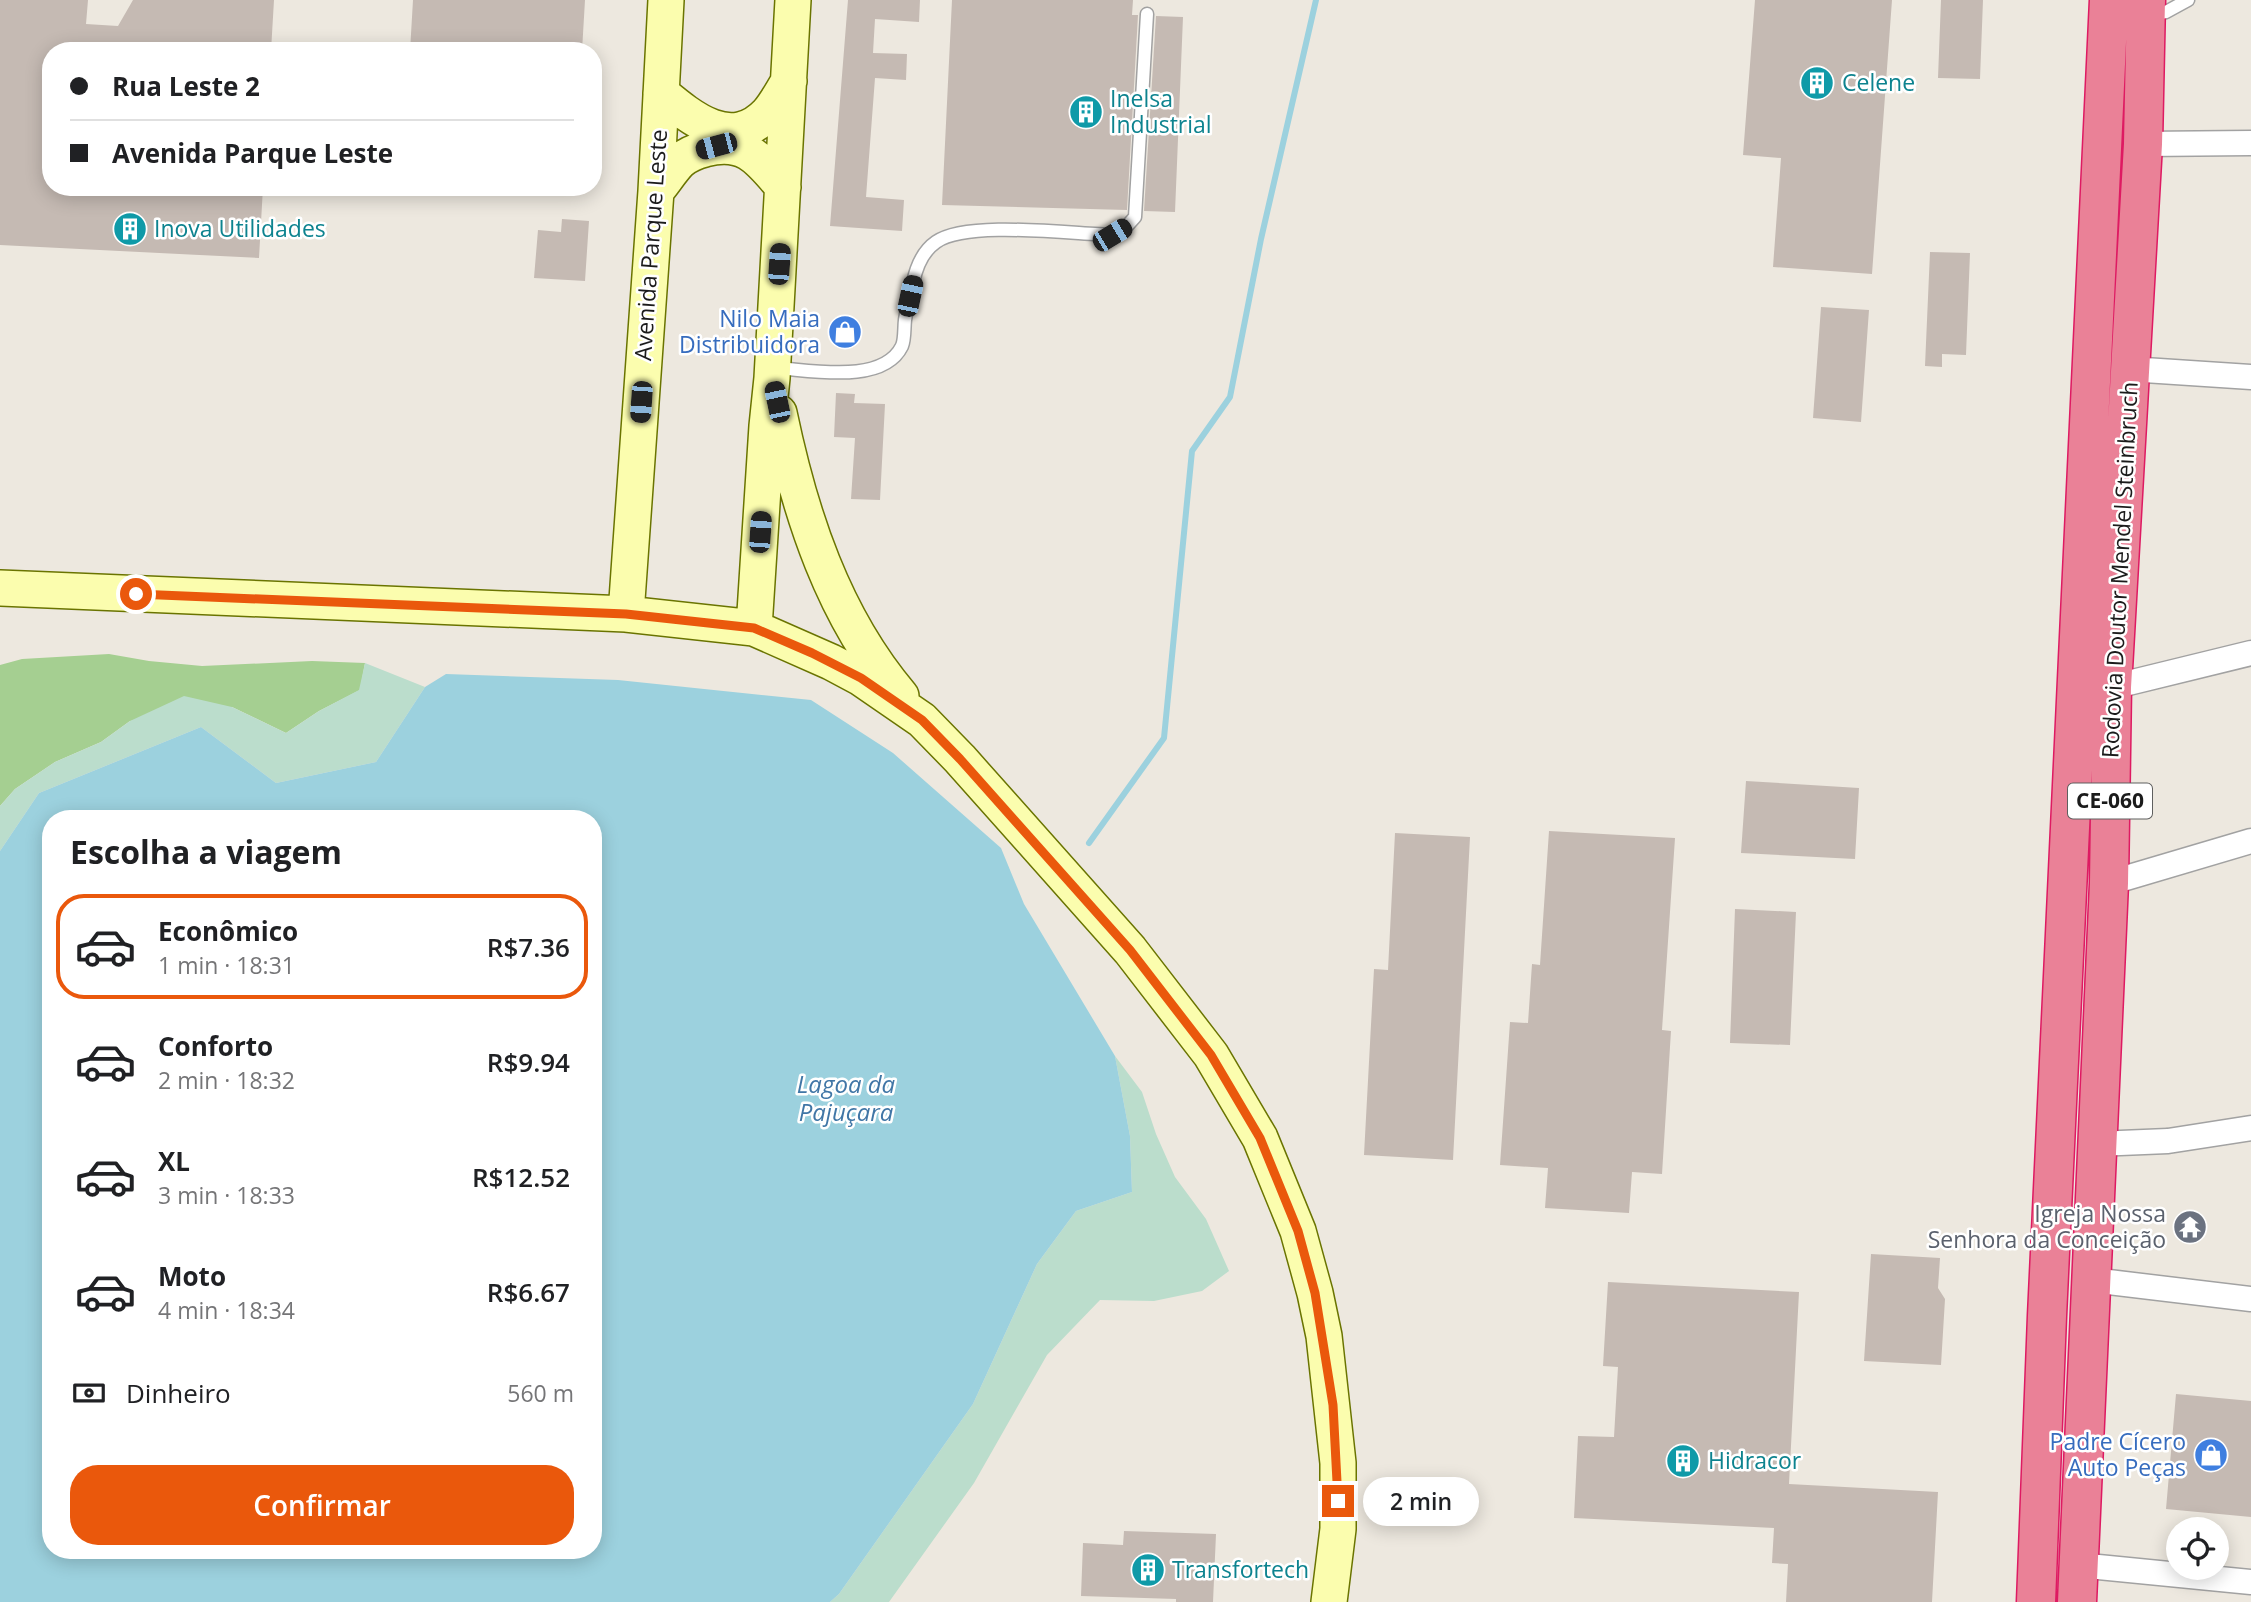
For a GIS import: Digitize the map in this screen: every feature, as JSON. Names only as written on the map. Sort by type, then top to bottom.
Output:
[{"type":"highway","name":"Rodovia Doutor Mendel Steinbruch","points":[[2036,1602],[2109,0]]},
{"type":"highway","name":"Rodovia Doutor Mendel Steinbruch","points":[[2078,1584],[2109,883],[2112,687],[2143,144],[2146,8]]},
{"type":"street","name":"Avenida Parque Leste","points":[[626,614],[656,191],[666,0]]},
{"type":"street","points":[[754,628],[793,0]]},
{"type":"street","points":[[661,93],[692,118],[710,128],[727,130],[745,128],[761,120],[771,111],[789,81]]},
{"type":"street","points":[[2143,144],[2251,143]]},
{"type":"street","points":[[656,191],[681,160],[699,150],[716,146],[734,146],[750,152],[783,187]]},
{"type":"street","points":[[2129,369],[2251,377]]},
{"type":"street","points":[[772,372],[788,452],[822,565],[861,640],[888,681],[1130,950],[1211,1055],[1260,1138],[1298,1231],[1324,1336],[1338,1463],[1338,1529],[1329,1602]]},
{"type":"street","points":[[0,588],[626,614],[754,628],[861,678],[922,720]]},
{"type":"street","points":[[2112,687],[2251,653]]},
{"type":"street","points":[[2109,883],[2251,841]]},
{"type":"street","points":[[2096,1144],[2168,1141],[2251,1128]]},
{"type":"street","points":[[2092,1280],[2251,1299]]},
{"type":"street","points":[[2078,1584],[2251,1582]]},
{"type":"lane","points":[[2146,8],[2166,12],[2188,0]]},
{"type":"lane","points":[[772,372],[844,373],[880,366],[894,358],[903,344],[915,274],[924,253],[937,241],[963,232],[992,230],[1112,235],[1126,227],[1135,217],[1147,14]]},
{"type":"green space","points":[[109,654],[202,666],[312,661],[365,663],[360,690],[319,711],[286,733],[232,707],[130,721],[101,742],[55,762],[15,789],[0,806],[0,665],[22,659]]},
{"type":"green space","points":[[365,663],[425,687],[376,762],[276,783],[201,727],[39,793],[0,851],[0,806],[15,789],[55,762],[101,742],[130,721],[184,696],[232,707],[286,733],[319,711],[359,690]]},
{"type":"green space","points":[[1115,1056],[1142,1092],[1156,1134],[1175,1177],[1206,1219],[1229,1271],[1202,1291],[1154,1301],[1100,1300],[1047,1355],[974,1483],[889,1602],[830,1602],[839,1594],[973,1404],[1037,1264],[1076,1211],[1132,1192],[1130,1136]]},
{"type":"water","name":"Lagoa da Pajuçara","points":[[446,674],[618,680],[811,700],[893,753],[1001,848],[1024,904],[1115,1056],[1130,1136],[1132,1192],[1076,1211],[1037,1264],[973,1404],[839,1594],[830,1602],[0,1602],[0,851],[39,793],[201,727],[276,783],[376,762],[425,687]]},
{"type":"building","points":[[0,0],[88,0],[86,24],[118,26],[133,0],[274,0],[272,42],[42,42],[42,196],[262,196],[259,258],[0,245]]},
{"type":"building","points":[[413,0],[585,0],[583,42],[411,42]]},
{"type":"building","points":[[848,0],[920,0],[919,22],[875,19],[873,53],[907,54],[906,80],[875,78],[866,197],[904,200],[902,231],[830,226]]},
{"type":"building","name":"Inelsa Industrial","points":[[952,0],[1133,0],[1132,15],[1138,15],[1127,210],[942,205]]},
{"type":"building","name":"Celene","points":[[1755,0],[1892,0],[1872,274],[1773,267],[1781,158],[1743,155]]},
{"type":"building","points":[[1941,0],[1983,0],[1980,79],[1938,78]]},
{"type":"building","name":"Inelsa Industrial","points":[[1156,16],[1183,17],[1175,212],[1144,211]]},
{"type":"building","points":[[562,219],[589,221],[585,281],[534,278],[538,230],[561,232]]},
{"type":"building","points":[[1930,252],[1970,253],[1966,355],[1942,354],[1942,367],[1925,366]]},
{"type":"building","points":[[1821,307],[1869,310],[1861,422],[1813,418]]},
{"type":"building","points":[[836,393],[855,394],[854,403],[885,404],[880,500],[851,499],[855,438],[834,437]]},
{"type":"building","points":[[1746,781],[1859,788],[1855,859],[1741,853]]},
{"type":"building","points":[[1549,831],[1675,838],[1662,1030],[1671,1031],[1662,1174],[1632,1172],[1629,1213],[1545,1208],[1548,1168],[1500,1165],[1510,1022],[1528,1023],[1532,964],[1540,965]]},
{"type":"building","points":[[1395,833],[1470,837],[1453,1160],[1364,1155],[1374,969],[1388,970]]},
{"type":"building","points":[[1735,909],[1796,912],[1790,1045],[1730,1043]]},
{"type":"building","points":[[1871,1254],[1940,1258],[1938,1288],[1945,1299],[1941,1365],[1864,1361]]},
{"type":"building","name":"Hidracor","points":[[1608,1282],[1799,1292],[1789,1484],[1938,1492],[1932,1602],[1786,1602],[1788,1564],[1772,1563],[1774,1528],[1574,1518],[1578,1436],[1614,1437],[1618,1367],[1603,1366]]},
{"type":"building","name":"Padre Cícero Auto Peças","points":[[2176,1394],[2251,1401],[2251,1517],[2166,1509]]},
{"type":"building","name":"Transfortech","points":[[1124,1531],[1216,1534],[1213,1602],[1081,1596],[1083,1543],[1123,1545]]},
{"type":"waterway","points":[[1089,843],[1164,738],[1192,451],[1230,397],[1261,239],[1316,0]]},
{"type":"place","name":"Celene","points":[[1817,83]]},
{"type":"place","name":"Inelsa Industrial","points":[[1086,112]]},
{"type":"place","name":"Inova Utilidades","points":[[130,229]]},
{"type":"place","name":"Nilo Maia Distribuidora","points":[[845,332]]},
{"type":"place","name":"Igreja Nossa Senhora da Conceição","points":[[2190,1227]]},
{"type":"place","name":"Padre Cícero Auto Peças","points":[[2211,1455]]},
{"type":"place","name":"Hidracor","points":[[1683,1461]]},
{"type":"place","name":"Transfortech","points":[[1148,1570]]},
{"type":"route","points":[[136,594],[626,614],[754,628],[861,678],[922,720],[1075,885],[1130,950],[1211,1055],[1260,1138],[1298,1231],[1315,1293],[1333,1405],[1338,1501]]}]
